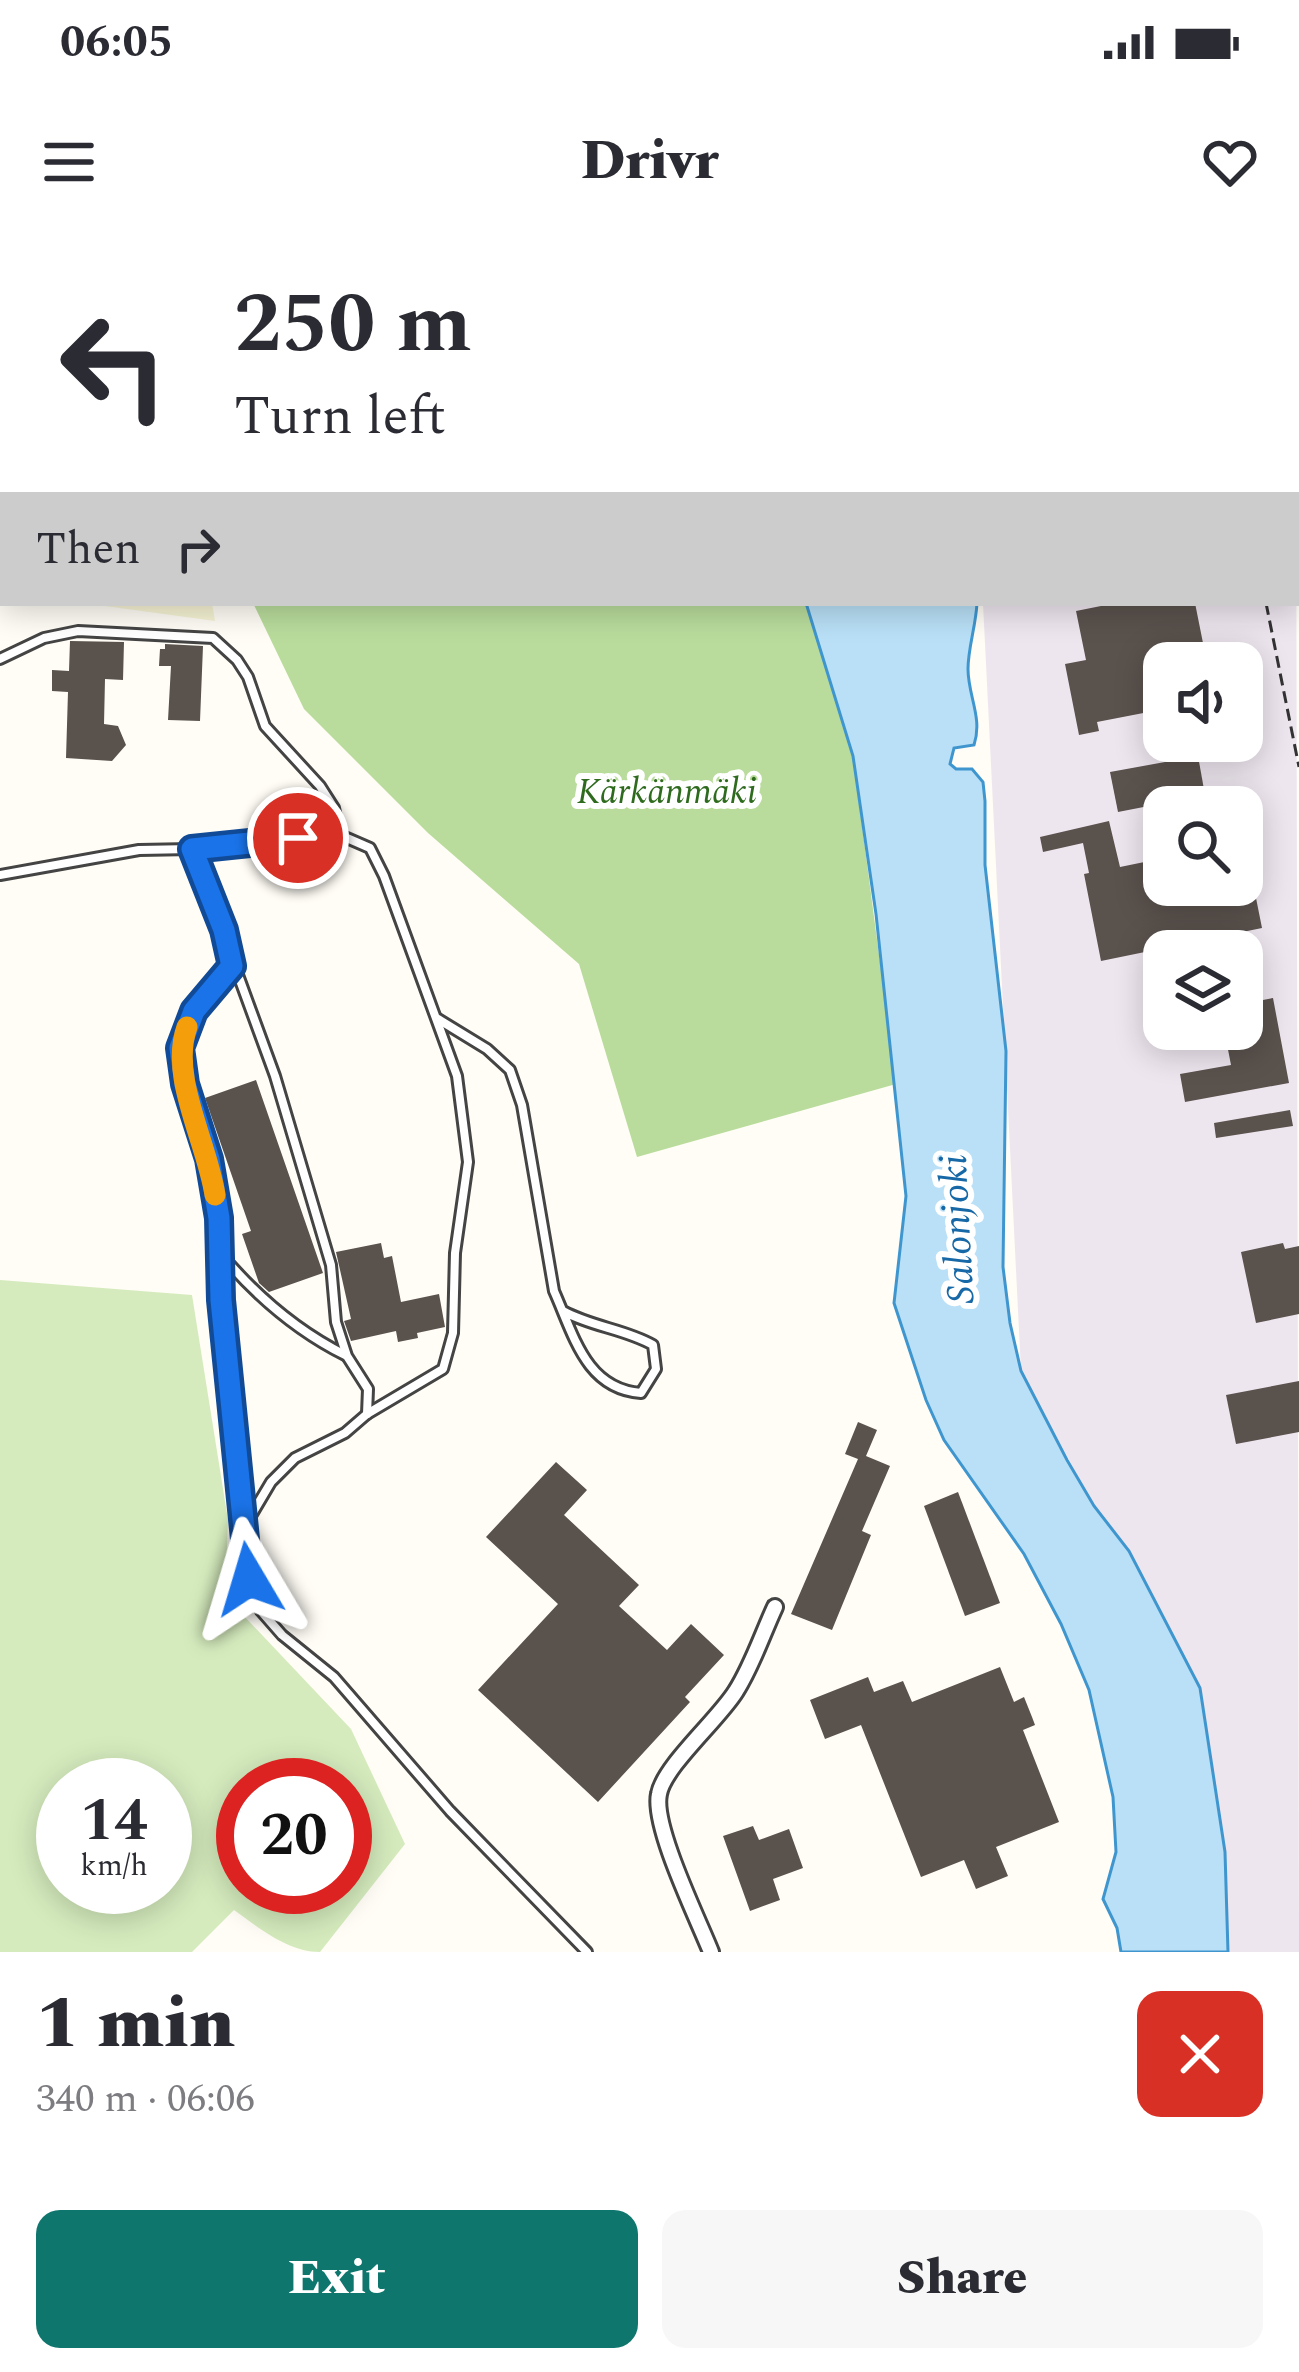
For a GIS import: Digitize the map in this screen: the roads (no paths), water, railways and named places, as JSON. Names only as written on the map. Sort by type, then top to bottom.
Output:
[{"type":"street","points":[[711,1952],[662,1829],[658,1793],[739,1687],[775,1607]]},
{"type":"lane","points":[[0,659],[44,638],[78,631],[213,638],[248,677],[265,726],[320,786],[334,808],[340,835]]},
{"type":"lane","points":[[0,874],[139,850],[340,835],[370,848],[437,1018],[457,1076],[468,1162],[454,1253],[453,1334],[443,1369],[367,1414],[345,1433],[296,1458],[271,1482],[242,1531]]},
{"type":"lane","points":[[192,849],[275,1076],[332,1265],[336,1322],[346,1356],[368,1389],[367,1414]]},
{"type":"lane","points":[[232,966],[194,1011],[180,1048],[185,1084],[209,1159],[242,1531],[249,1579],[260,1611],[282,1636],[334,1677],[450,1811],[587,1952]]},
{"type":"lane","points":[[437,1018],[487,1049],[510,1070],[522,1105],[554,1291],[563,1311],[596,1377],[617,1392],[641,1393],[656,1370],[653,1346],[634,1334],[603,1328],[563,1311]]},
{"type":"lane","points":[[220,1252],[250,1289],[289,1322],[346,1356]]},
{"type":"water","name":"Salonjoki","points":[[807,606],[977,606],[968,669],[976,735],[974,745],[954,748],[950,764],[972,769],[983,782],[985,865],[1006,1051],[1003,1267],[1010,1323],[1021,1371],[1067,1460],[1129,1551],[1200,1688],[1225,1852],[1228,1952],[1121,1952],[1117,1928],[1103,1899],[1116,1852],[1113,1797],[1089,1690],[1024,1554],[944,1440],[894,1303],[906,1196],[876,914],[853,756]]},
{"type":"park label","name":"Kärkänmäki","points":[[667,792]]}]
